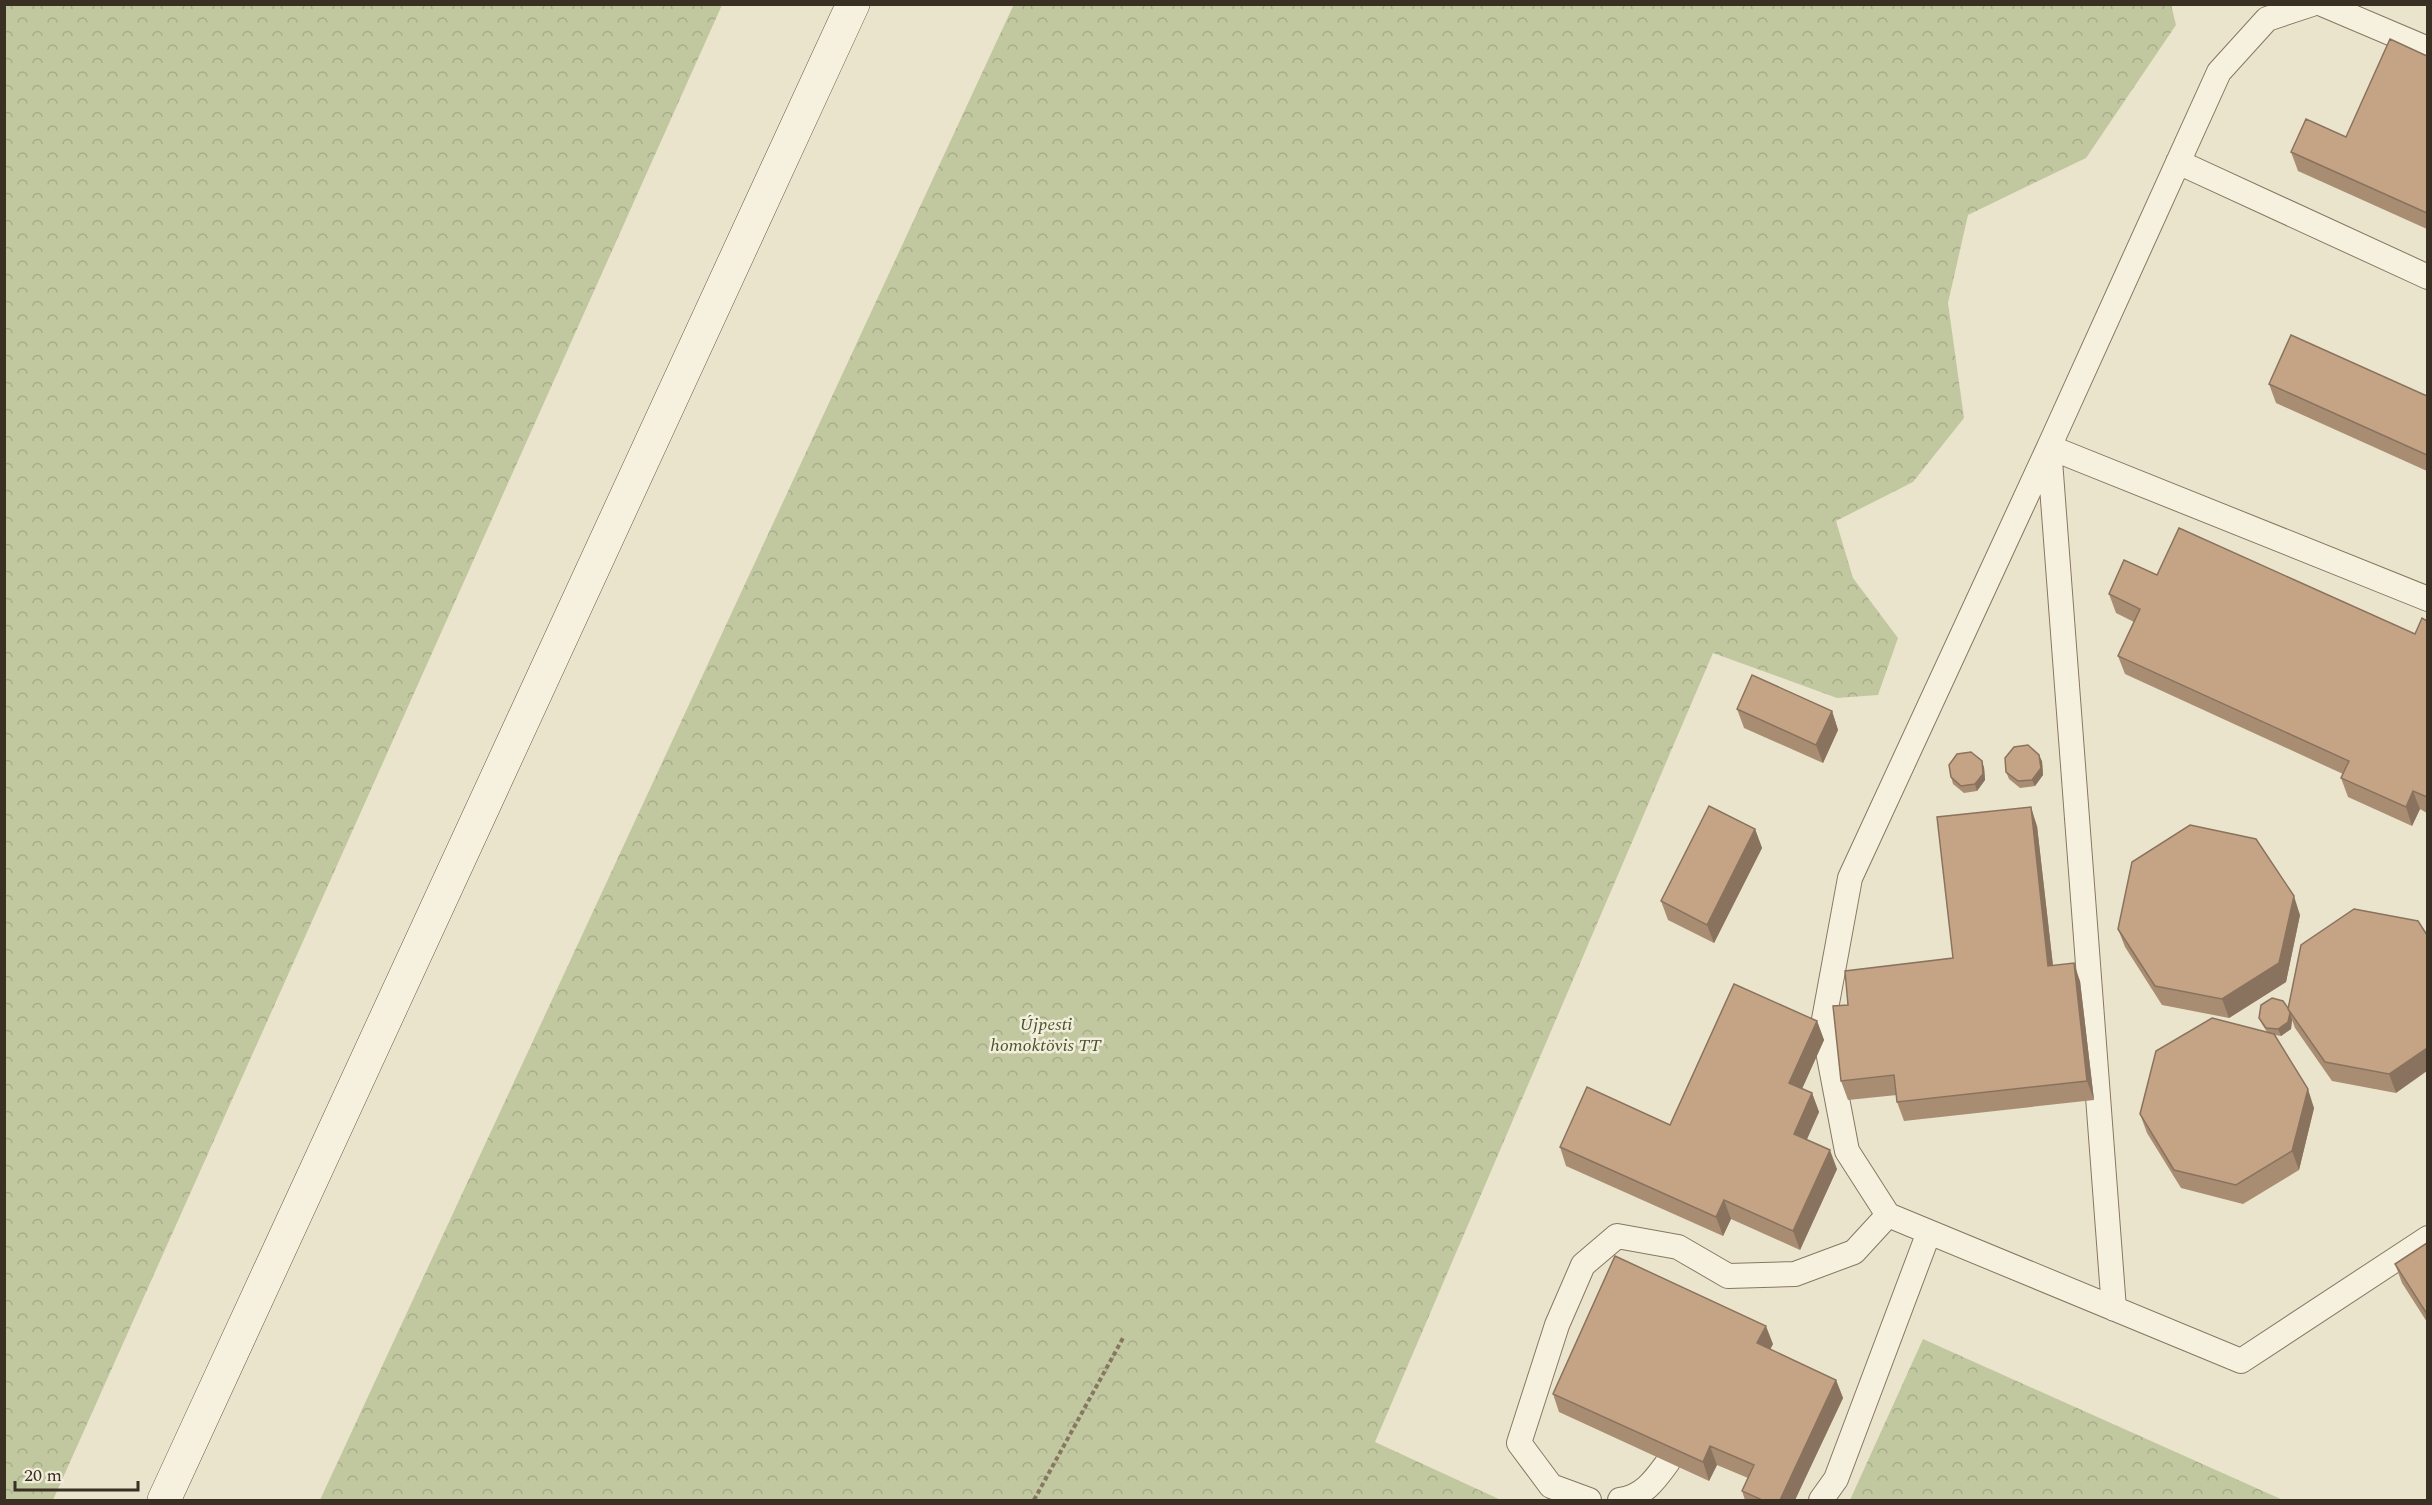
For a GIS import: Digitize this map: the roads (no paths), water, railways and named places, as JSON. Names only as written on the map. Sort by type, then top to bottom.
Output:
[{"type":"main road","points":[[164,1500],[853,4]]},
{"type":"lane","points":[[2312,4],[2267,19],[2219,72],[1850,878],[1823,1025],[1847,1151],[1888,1215],[2241,1361],[2427,1238]]},
{"type":"lane","points":[[2322,4],[2427,49]]},
{"type":"lane","points":[[2178,162],[2427,277]]},
{"type":"lane","points":[[2049,447],[2427,598]]},
{"type":"lane","points":[[2049,447],[2114,1309]]},
{"type":"lane","points":[[1589,1500],[1551,1486],[1520,1443],[1557,1324],[1583,1265],[1617,1236],[1678,1247],[1728,1275],[1795,1274],[1854,1252],[1888,1215]]},
{"type":"lane","points":[[1821,1500],[1836,1479],[1929,1232]]},
{"type":"lane","points":[[1620,1500],[1634,1499],[1654,1480],[1668,1462]]},
{"type":"park label","name":"Újpesti homoktövis TT","points":[[1046,1034]]}]
